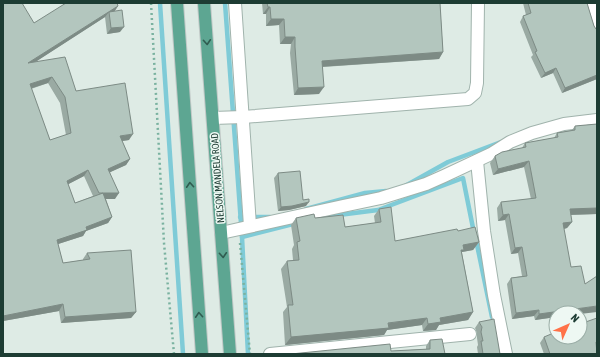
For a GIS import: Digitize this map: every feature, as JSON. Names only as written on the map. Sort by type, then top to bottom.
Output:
[{"type":"main road","points":[[177,3],[202,354]]},
{"type":"main road","name":"NELSON MANDELA ROAD","points":[[204,3],[230,354]]},
{"type":"street","points":[[235,3],[250,226]]},
{"type":"street","points":[[213,118],[243,117],[468,99],[475,93],[477,83],[478,3]]},
{"type":"street","points":[[590,3],[597,29]]},
{"type":"street","points":[[221,233],[382,198],[426,184],[477,161],[510,142],[532,133],[564,124],[597,120]]},
{"type":"street","points":[[477,161],[484,231],[494,295],[506,354]]},
{"type":"street","points":[[270,354],[470,334]]},
{"type":"path","points":[[151,3],[164,243],[174,354]]},
{"type":"building","points":[[3,3],[22,3],[34,23],[66,3],[117,3],[118,6],[28,63],[65,57],[76,91],[125,83],[133,134],[120,136],[130,159],[108,169],[119,193],[103,193],[112,217],[86,227],[87,230],[57,240],[63,263],[90,259],[87,253],[131,250],[136,312],[65,317],[63,304],[3,316]],"holes":[[[52,77],[65,97],[71,133],[50,140],[30,84]],[[88,170],[99,193],[103,193],[75,203],[67,181]]]},
{"type":"building","points":[[267,3],[440,3],[443,52],[322,61],[324,87],[298,88],[295,37],[285,37],[284,19],[271,19],[270,7],[268,7]]},
{"type":"building","points":[[528,3],[587,3],[594,26],[597,30],[597,75],[565,88],[556,68],[545,73],[535,52],[537,51],[523,16],[531,13]]},
{"type":"building","points":[[122,10],[124,27],[111,28],[109,12]]},
{"type":"building","points":[[597,124],[597,208],[570,209],[572,222],[563,223],[571,267],[581,266],[585,284],[597,276],[597,306],[588,307],[588,305],[548,305],[548,313],[539,314],[539,310],[516,313],[511,278],[527,276],[522,247],[515,248],[509,214],[503,215],[501,202],[536,198],[529,161],[498,169],[495,156],[502,152],[526,147],[525,143],[558,137],[557,133],[575,130],[575,126]]},
{"type":"building","points":[[300,171],[303,200],[309,199],[309,202],[281,207],[278,173]]},
{"type":"building","points":[[391,207],[395,241],[475,227],[479,242],[463,245],[464,250],[461,250],[473,312],[440,318],[441,322],[428,324],[427,318],[388,323],[389,328],[291,337],[288,305],[293,305],[287,261],[299,260],[297,242],[300,241],[296,218],[314,214],[315,218],[343,215],[345,227],[381,222],[379,209]]},
{"type":"building","points":[[597,318],[597,354],[550,354],[544,337],[548,335],[548,345],[588,345],[588,321]]},
{"type":"building","points":[[494,319],[500,354],[483,354],[481,341],[483,341],[481,332],[482,327],[479,322]]},
{"type":"building","points":[[442,339],[445,354],[291,354],[390,344],[391,351],[430,349],[430,340]]},
{"type":"waterway","points":[[160,3],[183,354]]},
{"type":"waterway","points":[[225,3],[242,237],[248,354]]},
{"type":"waterway","points":[[405,186],[448,162],[501,142]]},
{"type":"waterway","points":[[312,219],[378,210],[463,178],[474,233]]},
{"type":"waterway","points":[[306,209],[365,193],[386,191]]},
{"type":"waterway","points":[[240,217],[270,217]]},
{"type":"waterway","points":[[242,237],[297,223]]},
{"type":"waterway","points":[[476,240],[492,317]]}]
